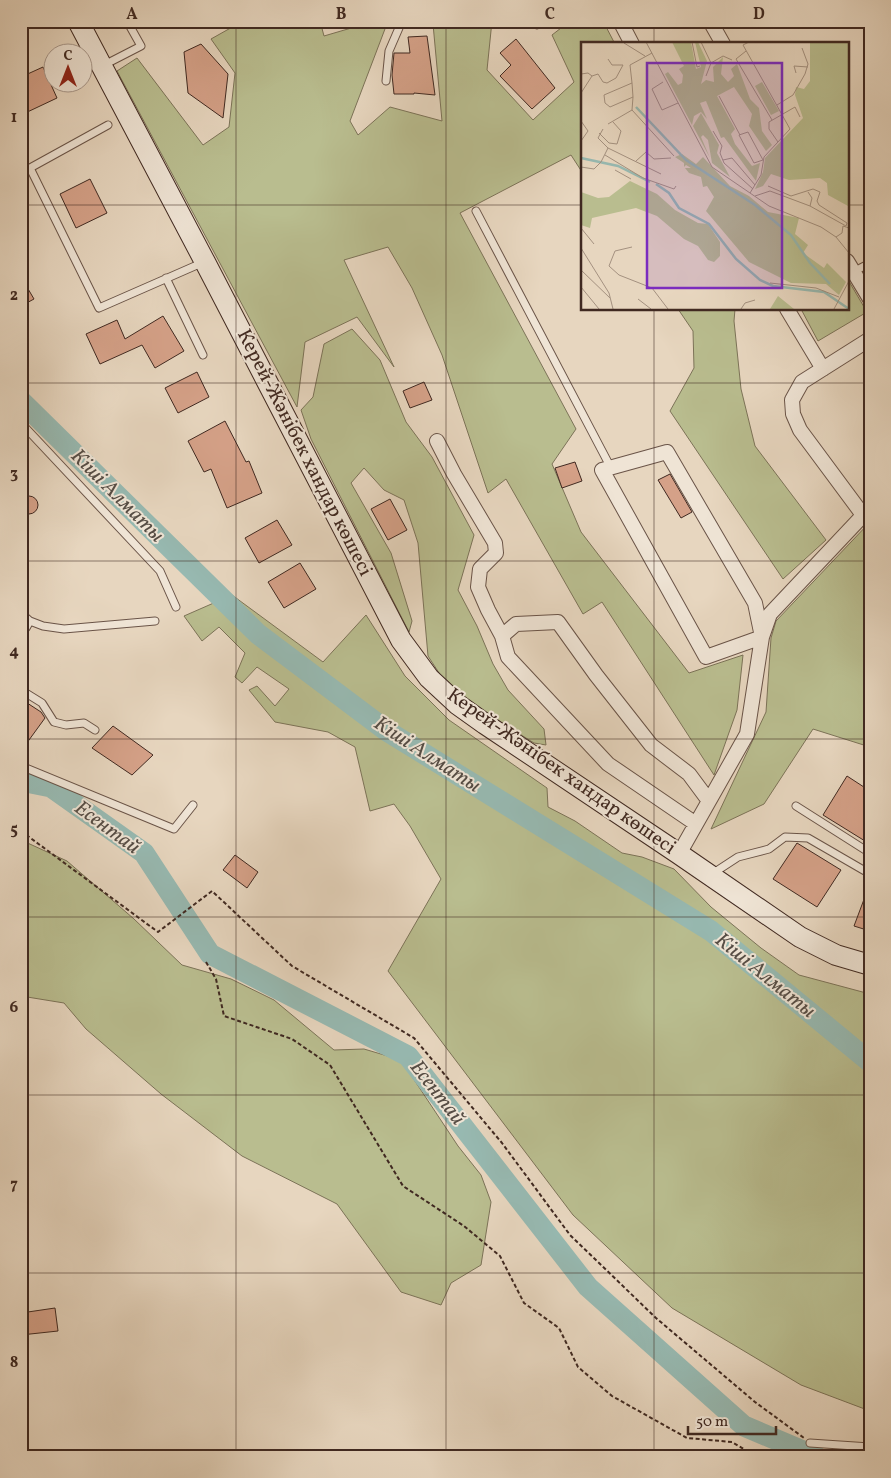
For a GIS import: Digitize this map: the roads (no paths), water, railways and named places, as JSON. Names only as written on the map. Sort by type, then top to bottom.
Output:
[{"type":"main road","name":"Керей-Жәнібек хандар көшесі","points":[[78,21],[401,640],[429,678],[457,704],[485,724],[800,937],[836,955],[870,965]]},
{"type":"street","points":[[620,21],[631,42]]},
{"type":"street","points":[[710,21],[722,42]]},
{"type":"street","points":[[850,266],[870,299]]},
{"type":"street","points":[[788,310],[822,369]]},
{"type":"street","points":[[679,854],[747,734],[762,637],[770,614],[866,512],[800,430],[793,414],[792,400],[802,382],[870,339]]},
{"type":"street","points":[[437,441],[454,474],[495,543],[496,553],[480,569],[478,587],[502,636],[508,657],[608,764],[696,824]]},
{"type":"street","points":[[667,452],[755,603],[762,637],[706,657],[602,470],[667,452]]},
{"type":"street","points":[[502,636],[516,624],[558,622],[601,682],[651,745],[689,774],[709,801]]},
{"type":"lane","points":[[102,66],[141,46],[128,21]]},
{"type":"lane","points":[[386,81],[389,50],[402,21]]},
{"type":"lane","points":[[108,125],[30,168],[99,308],[205,262]]},
{"type":"lane","points":[[476,211],[611,468]]},
{"type":"lane","points":[[850,266],[870,263]]},
{"type":"lane","points":[[166,278],[203,354]]},
{"type":"lane","points":[[21,423],[160,571],[176,607]]},
{"type":"lane","points":[[21,613],[30,621],[43,626],[64,629],[155,621]]},
{"type":"lane","points":[[21,632],[30,621]]},
{"type":"lane","points":[[21,690],[42,703],[54,722],[66,725],[84,723],[94,730]]},
{"type":"lane","points":[[21,766],[174,829],[193,806]]},
{"type":"lane","points":[[796,806],[870,853]]},
{"type":"lane","points":[[710,876],[738,857],[768,849],[785,837],[808,838],[870,873]]},
{"type":"lane","points":[[810,1442],[870,1448]]},
{"type":"waterway","name":"Кіші Алматы","points":[[21,401],[258,634],[387,731],[711,931],[870,1062]]},
{"type":"waterway","name":"Есентай","points":[[21,781],[51,787],[144,853],[210,954],[408,1056],[588,1287],[744,1426],[817,1457]]}]
